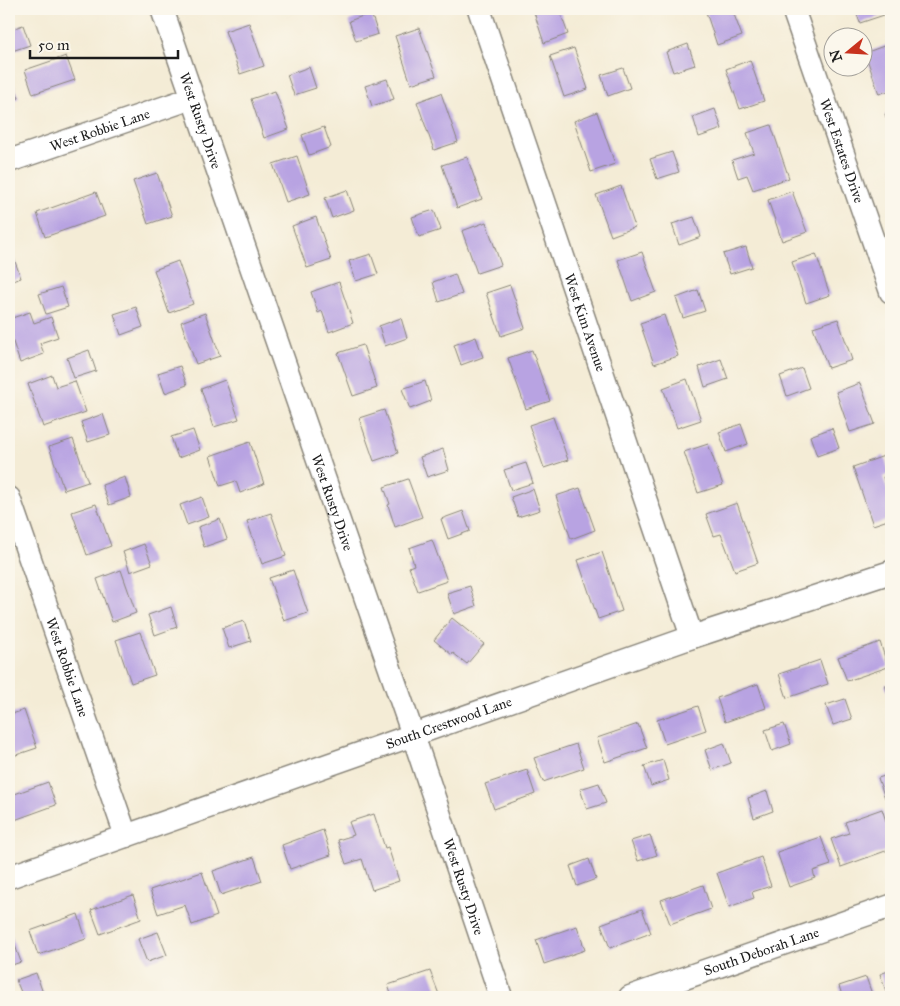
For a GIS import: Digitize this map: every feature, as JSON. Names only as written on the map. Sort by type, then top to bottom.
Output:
[{"type":"street","name":"West Rusty Drive","points":[[162,9],[501,997]]},
{"type":"street","name":"West Kim Avenue","points":[[479,9],[692,637]]},
{"type":"street","name":"West Estates Drive","points":[[793,9],[891,292]]},
{"type":"street","name":"West Robbie Lane","points":[[9,161],[192,98]]},
{"type":"street","name":"West Robbie Lane","points":[[9,498],[126,836]]},
{"type":"street","name":"South Crestwood Lane","points":[[9,877],[692,637],[891,572]]},
{"type":"street","name":"South Deborah Lane","points":[[630,997],[891,906]]},
{"type":"building","points":[[388,9],[408,9],[390,15]]},
{"type":"building","points":[[533,9],[559,9],[568,34],[544,43]]},
{"type":"building","points":[[705,9],[732,9],[742,36],[717,45]]},
{"type":"building","points":[[855,9],[882,9],[884,15],[860,23]]},
{"type":"building","points":[[371,13],[378,34],[356,41],[349,21]]},
{"type":"building","points":[[249,23],[264,66],[240,74],[225,31]]},
{"type":"building","points":[[23,25],[30,45],[9,52],[9,30]]},
{"type":"building","points":[[419,28],[436,76],[411,84],[395,36]]},
{"type":"building","points":[[688,44],[695,65],[673,72],[666,52]]},
{"type":"building","points":[[889,44],[891,50],[891,90],[879,94],[872,74],[872,50]]},
{"type":"building","points":[[574,48],[588,89],[564,97],[550,56]]},
{"type":"building","points":[[66,56],[75,80],[33,94],[25,70]]},
{"type":"building","points":[[750,60],[764,101],[740,109],[726,69]]},
{"type":"building","points":[[309,67],[316,88],[294,95],[287,75]]},
{"type":"building","points":[[623,68],[630,88],[608,96],[601,75]]},
{"type":"building","points":[[9,75],[19,98],[9,102]]},
{"type":"building","points":[[387,79],[394,99],[372,106],[365,86]]},
{"type":"building","points":[[275,91],[289,129],[264,138],[251,99]]},
{"type":"building","points":[[441,93],[458,142],[434,150],[417,102]]},
{"type":"building","points":[[715,109],[722,129],[699,137],[693,117]]},
{"type":"building","points":[[597,112],[615,164],[591,172],[574,121]]},
{"type":"building","points":[[891,112],[891,131],[885,114]]},
{"type":"building","points":[[771,125],[789,178],[753,190],[747,175],[738,178],[732,160],[754,153],[747,133]]},
{"type":"building","points":[[324,127],[331,147],[309,155],[302,135]]},
{"type":"building","points":[[672,152],[679,172],[657,179],[650,159]]},
{"type":"building","points":[[297,156],[310,194],[286,202],[273,164]]},
{"type":"building","points":[[467,157],[482,199],[457,208],[442,165]]},
{"type":"building","points":[[157,173],[172,216],[148,224],[133,181]]},
{"type":"building","points":[[621,186],[635,227],[611,236],[596,195]]},
{"type":"building","points":[[347,190],[354,210],[332,218],[325,198]]},
{"type":"building","points":[[792,191],[807,232],[782,241],[768,200]]},
{"type":"building","points":[[96,192],[105,216],[45,237],[37,213]]},
{"type":"building","points":[[434,210],[441,230],[419,237],[412,217]]},
{"type":"building","points":[[316,217],[331,260],[307,268],[292,226]]},
{"type":"building","points":[[694,217],[701,237],[679,245],[672,224]]},
{"type":"building","points":[[486,222],[501,265],[477,273],[462,231]]},
{"type":"building","points":[[9,245],[21,278],[9,282]]},
{"type":"building","points":[[746,247],[752,267],[730,274],[723,254]]},
{"type":"building","points":[[642,252],[656,292],[632,301],[618,260]]},
{"type":"building","points":[[371,254],[378,274],[356,281],[349,261]]},
{"type":"building","points":[[816,254],[830,295],[806,303],[792,262]]},
{"type":"building","points":[[178,261],[193,304],[169,313],[154,270]]},
{"type":"building","points":[[455,274],[462,294],[439,302],[433,282]]},
{"type":"building","points":[[339,282],[353,323],[329,332],[322,311],[318,313],[311,292]]},
{"type":"building","points":[[510,285],[525,328],[501,336],[486,293]]},
{"type":"building","points":[[61,287],[68,307],[46,314],[39,294]]},
{"type":"building","points":[[698,290],[705,311],[683,318],[676,298]]},
{"type":"building","points":[[136,307],[143,327],[121,335],[114,314]]},
{"type":"building","points":[[30,312],[34,323],[51,317],[58,337],[40,343],[44,354],[20,363],[9,330],[9,319]]},
{"type":"building","points":[[205,313],[220,356],[196,364],[181,322]]},
{"type":"building","points":[[664,315],[678,356],[654,364],[640,323]]},
{"type":"building","points":[[401,318],[407,338],[385,346],[379,326]]},
{"type":"building","points":[[838,319],[852,360],[828,368],[813,327]]},
{"type":"building","points":[[476,337],[483,357],[461,365],[454,345]]},
{"type":"building","points":[[363,345],[377,388],[353,396],[338,353]]},
{"type":"building","points":[[89,350],[96,371],[74,378],[67,358]]},
{"type":"building","points":[[532,350],[550,401],[526,409],[508,358]]},
{"type":"building","points":[[721,359],[728,379],[705,387],[699,367]]},
{"type":"building","points":[[180,366],[187,385],[165,393],[158,373]]},
{"type":"building","points":[[802,368],[809,388],[787,396],[780,376]]},
{"type":"building","points":[[52,375],[56,387],[75,381],[86,412],[43,427],[28,384]]},
{"type":"building","points":[[687,379],[701,420],[677,428],[663,388]]},
{"type":"building","points":[[225,380],[239,419],[214,427],[201,389]]},
{"type":"building","points":[[425,381],[431,401],[410,409],[402,389]]},
{"type":"building","points":[[860,383],[875,424],[850,432],[836,392]]},
{"type":"building","points":[[384,410],[398,453],[374,461],[359,418]]},
{"type":"building","points":[[103,414],[110,435],[88,442],[81,422]]},
{"type":"building","points":[[553,417],[568,460],[544,468],[529,425]]},
{"type":"building","points":[[741,424],[748,444],[726,452],[719,432]]},
{"type":"building","points":[[832,428],[839,448],[817,456],[810,436]]},
{"type":"building","points":[[193,430],[200,450],[178,458],[171,437]]},
{"type":"building","points":[[73,439],[88,482],[64,490],[49,447]]},
{"type":"building","points":[[250,442],[264,484],[240,493],[236,481],[220,486],[210,456]]},
{"type":"building","points":[[708,444],[723,485],[698,493],[684,452]]},
{"type":"building","points":[[443,449],[449,470],[427,477],[420,457]]},
{"type":"building","points":[[884,456],[890,474],[883,477],[891,500],[891,519],[873,525],[853,467]]},
{"type":"building","points":[[526,463],[533,483],[511,490],[504,470]]},
{"type":"building","points":[[125,477],[131,497],[109,505],[102,485]]},
{"type":"building","points":[[408,479],[422,517],[395,527],[384,487]]},
{"type":"building","points":[[580,488],[595,530],[571,539],[556,496]]},
{"type":"building","points":[[533,489],[540,510],[518,517],[511,497]]},
{"type":"building","points":[[202,497],[209,517],[187,525],[180,505]]},
{"type":"building","points":[[737,503],[758,563],[735,571],[721,534],[714,536],[706,514]]},
{"type":"building","points":[[96,504],[111,546],[87,555],[72,512]]},
{"type":"building","points":[[463,511],[470,531],[448,539],[441,519]]},
{"type":"building","points":[[271,513],[286,556],[262,564],[247,521]]},
{"type":"building","points":[[220,519],[227,539],[204,547],[198,527]]},
{"type":"building","points":[[432,540],[447,581],[418,591],[409,567],[414,565],[409,548]]},
{"type":"building","points":[[144,544],[152,564],[130,572],[123,552]]},
{"type":"building","points":[[602,552],[622,611],[598,619],[578,560]]},
{"type":"building","points":[[121,570],[136,613],[112,622],[97,579]]},
{"type":"building","points":[[293,570],[308,613],[284,621],[269,578]]},
{"type":"building","points":[[470,586],[476,606],[454,614],[447,593]]},
{"type":"building","points":[[171,607],[177,627],[155,635],[148,615]]},
{"type":"building","points":[[452,618],[484,644],[467,664],[453,653],[452,655],[434,640]]},
{"type":"building","points":[[244,621],[251,641],[229,648],[222,628]]},
{"type":"building","points":[[140,632],[155,675],[131,683],[116,640]]},
{"type":"building","points":[[880,642],[888,667],[847,681],[838,657]]},
{"type":"building","points":[[820,660],[828,684],[787,698],[779,674]]},
{"type":"building","points":[[891,683],[891,702],[885,685]]},
{"type":"building","points":[[758,684],[766,708],[725,722],[717,698]]},
{"type":"building","points":[[845,699],[852,719],[833,725],[826,705]]},
{"type":"building","points":[[698,706],[706,730],[665,744],[657,720]]},
{"type":"building","points":[[24,710],[37,748],[13,756],[9,743],[9,715]]},
{"type":"building","points":[[638,724],[647,748],[605,762],[597,738]]},
{"type":"building","points":[[784,724],[791,744],[772,751],[765,730]]},
{"type":"building","points":[[724,743],[731,763],[712,770],[705,750]]},
{"type":"building","points":[[576,744],[584,768],[543,782],[534,758]]},
{"type":"building","points":[[663,760],[669,780],[651,786],[644,766]]},
{"type":"building","points":[[527,770],[535,794],[494,809],[485,784]]},
{"type":"building","points":[[891,774],[891,796],[885,798],[878,778]]},
{"type":"building","points":[[48,782],[56,805],[9,822],[9,796]]},
{"type":"building","points":[[599,783],[606,803],[587,809],[580,789]]},
{"type":"building","points":[[767,791],[773,811],[754,818],[748,798]]},
{"type":"building","points":[[882,809],[891,836],[891,849],[841,867],[831,839],[849,833],[845,822]]},
{"type":"building","points":[[374,814],[385,848],[388,847],[399,881],[372,890],[362,859],[346,864],[338,840],[354,835],[349,822]]},
{"type":"building","points":[[323,830],[331,855],[290,869],[282,845]]},
{"type":"building","points":[[650,835],[657,855],[638,861],[631,841]]},
{"type":"building","points":[[821,837],[831,865],[813,871],[815,878],[789,887],[777,852]]},
{"type":"building","points":[[254,857],[262,881],[221,895],[213,871]]},
{"type":"building","points":[[761,857],[771,886],[752,892],[754,898],[729,907],[717,873]]},
{"type":"building","points":[[589,859],[596,879],[577,886],[570,866]]},
{"type":"building","points":[[202,872],[217,916],[192,925],[185,905],[158,914],[150,890]]},
{"type":"building","points":[[703,885],[711,909],[670,924],[661,900]]},
{"type":"building","points":[[133,895],[141,919],[100,934],[91,910]]},
{"type":"building","points":[[642,909],[651,933],[610,948],[601,924]]},
{"type":"building","points":[[78,914],[86,939],[38,955],[30,931]]},
{"type":"building","points":[[577,926],[585,950],[544,964],[536,940]]},
{"type":"building","points":[[158,932],[167,955],[147,962],[138,939]]},
{"type":"building","points":[[12,937],[21,962],[9,966],[9,939]]},
{"type":"building","points":[[891,970],[891,997],[888,997],[880,974]]},
{"type":"building","points":[[430,971],[440,997],[392,997],[388,985]]},
{"type":"building","points":[[36,973],[44,996],[23,997],[16,980]]},
{"type":"building","points":[[866,977],[873,997],[835,997],[842,995],[839,986]]}]
